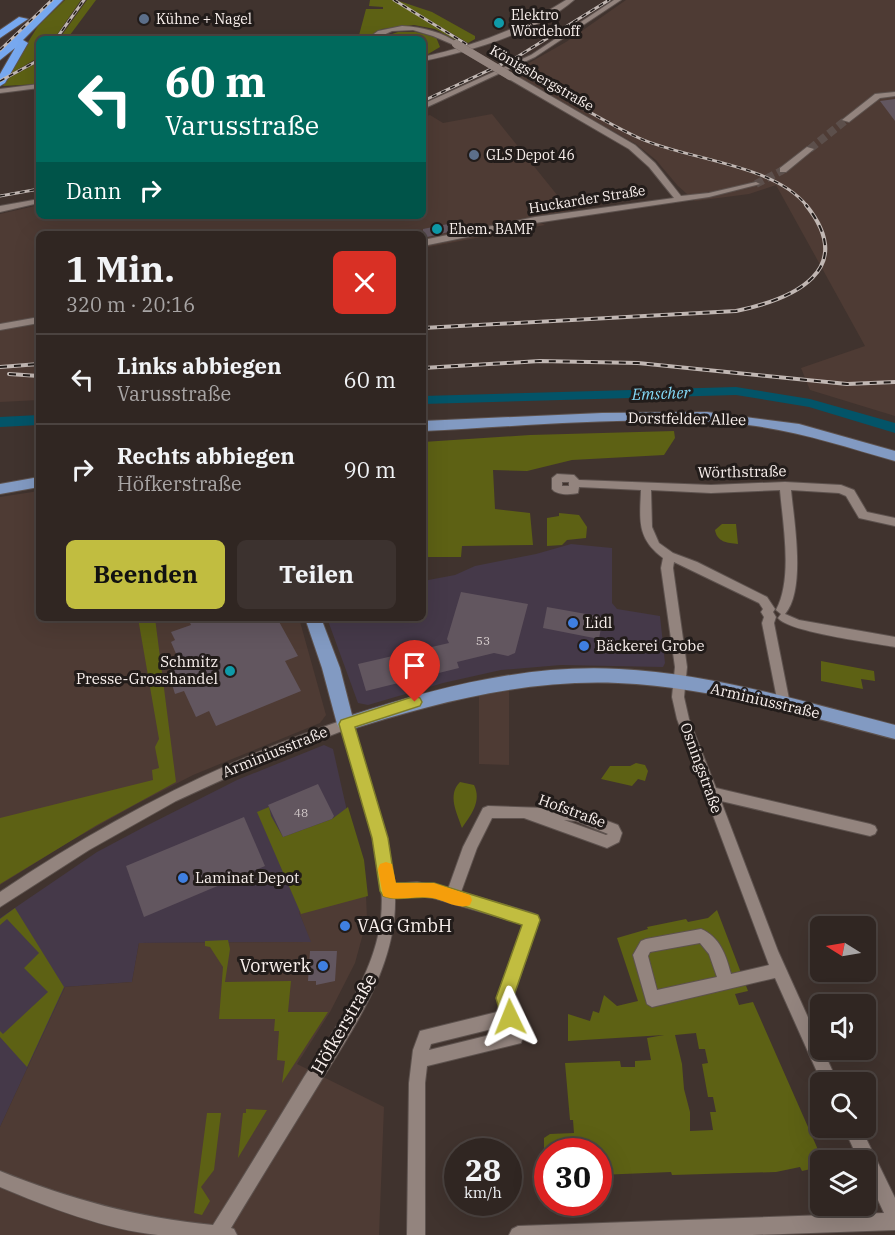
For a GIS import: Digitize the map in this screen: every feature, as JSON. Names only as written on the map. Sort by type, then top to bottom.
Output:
[{"type":"highway","points":[[0,40],[43,0]]},
{"type":"highway","points":[[0,57],[58,0]]},
{"type":"highway","points":[[0,35],[22,19]]},
{"type":"highway","points":[[0,83],[36,21]]},
{"type":"main road","name":"Dorstfelder Allee","points":[[426,428],[602,418],[706,417],[799,429],[895,456]]},
{"type":"main road","points":[[0,479],[36,473]]},
{"type":"main road","points":[[0,489],[36,483]]},
{"type":"main road","name":"Höfkerstraße","points":[[314,621],[346,724]]},
{"type":"main road","name":"Arminiusstraße","points":[[346,724],[435,696],[522,679],[601,676],[680,681],[895,732]]},
{"type":"street","points":[[426,58],[456,51],[516,29],[543,17],[571,0]]},
{"type":"street","points":[[426,106],[533,56],[618,0]]},
{"type":"street","name":"Königsbergstraße","points":[[376,36],[386,31],[413,28],[432,32],[456,44],[632,147],[652,165],[680,199]]},
{"type":"street","points":[[0,91],[36,86]]},
{"type":"street","points":[[846,120],[874,97],[892,94],[891,88],[895,86]]},
{"type":"street","points":[[783,170],[810,149]]},
{"type":"street","name":"Huckarder Straße","points":[[426,242],[528,222],[730,192],[756,184]]},
{"type":"street","points":[[0,209],[36,202]]},
{"type":"street","points":[[0,327],[36,321]]},
{"type":"street","name":"Wörthstraße","points":[[574,483],[711,489],[784,486],[845,490],[852,496],[863,515],[895,522]]},
{"type":"street","points":[[646,486],[646,527],[655,546],[669,556],[693,565],[763,600],[776,613],[797,624],[895,642]]},
{"type":"street","points":[[784,486],[790,565],[788,601],[768,623],[784,704]]},
{"type":"street","name":"Osningstraße","points":[[669,556],[667,568],[676,624],[680,681],[678,697],[683,719],[779,970],[825,1072]]},
{"type":"street","name":"Höfkerstraße","points":[[221,1235],[369,985],[383,943],[388,918],[388,891],[380,838],[346,724]]},
{"type":"street","name":"Arminiusstraße","points":[[0,900],[104,834],[186,789],[268,753],[346,724]]},
{"type":"street","points":[[711,793],[870,830]]},
{"type":"street","name":"Hofstraße","points":[[453,897],[470,847],[488,812],[524,812],[576,815],[612,829],[615,833],[614,838],[607,842],[524,812]]},
{"type":"street","points":[[388,891],[417,889],[434,891],[532,920],[505,998],[514,1037],[421,1060],[417,1083],[416,1235]]},
{"type":"street","points":[[726,982],[709,940],[700,936],[646,946],[640,955],[652,999],[779,970]]},
{"type":"street","points":[[518,1235],[895,1219],[857,1138]]},
{"type":"street","points":[[0,1179],[45,1198],[95,1213],[146,1224],[221,1235]]},
{"type":"shaded area","points":[[65,0],[81,0],[56,36],[36,36],[36,59],[7,76],[38,26]]},
{"type":"shaded area","points":[[87,0],[96,0],[69,36],[61,36]]},
{"type":"shaded area","points":[[370,0],[392,0],[465,45],[435,29],[414,25],[382,29],[369,36],[359,36],[366,9],[383,9],[383,7],[369,6]]},
{"type":"shaded area","points":[[396,0],[432,12],[475,36],[475,39],[468,43]]},
{"type":"shaded area","points":[[626,0],[895,0],[895,416],[810,390],[801,368],[865,346],[776,185],[749,194],[695,201],[678,186],[656,160],[636,144],[513,75],[515,71],[566,42]]},
{"type":"shaded area","points":[[398,32],[416,32],[436,37],[440,47],[426,55],[426,36],[386,36]]},
{"type":"shaded area","points":[[36,64],[36,84],[3,86],[5,80]]},
{"type":"shaded area","points":[[492,114],[570,211],[530,217],[545,225],[426,247],[426,231],[36,231],[36,400],[0,402],[0,214],[36,206],[36,219],[426,219],[426,116],[430,115],[443,123]]},
{"type":"shaded area","points":[[674,431],[675,438],[664,455],[572,460],[527,471],[493,470],[495,509],[530,513],[533,545],[462,546],[461,557],[426,557],[426,442],[530,435]]},
{"type":"shaded area","points":[[36,491],[36,621],[300,621],[326,715],[320,723],[193,775],[135,805],[69,842],[0,885],[0,497]]},
{"type":"shaded area","points":[[559,513],[579,515],[587,527],[586,538],[567,540],[562,545],[547,546],[547,518],[559,516]]},
{"type":"shaded area","points":[[722,524],[736,524],[738,544],[726,542],[718,537],[715,530]]},
{"type":"shaded area","points":[[571,544],[612,548],[612,603],[617,609],[660,616],[665,663],[663,667],[561,665],[501,670],[443,683],[368,705],[358,703],[328,621],[426,621],[426,580],[455,575],[475,566],[536,554]]},
{"type":"shaded area","points":[[139,621],[155,621],[176,782],[97,825],[0,884],[0,818],[153,780],[152,770],[159,768],[155,747],[159,739]]},
{"type":"shaded area","points":[[821,661],[874,671],[875,681],[861,679],[863,689],[821,681]]},
{"type":"shaded area","points":[[509,691],[509,765],[479,764],[479,696]]},
{"type":"shaded area","points":[[324,745],[333,749],[366,895],[299,912],[312,942],[139,943],[132,982],[65,987],[0,1127],[0,918],[97,852],[237,780]]},
{"type":"shaded area","points":[[636,763],[645,765],[648,771],[645,781],[638,779],[632,786],[601,779],[610,766],[630,766]]},
{"type":"shaded area","points":[[460,782],[474,785],[477,797],[474,808],[462,828],[454,798],[456,787]]},
{"type":"shaded area","points":[[269,807],[271,816],[283,837],[332,819],[348,807],[364,860],[368,896],[301,914],[257,812]]},
{"type":"shaded area","points":[[366,895],[367,919],[355,963],[330,1012],[297,1064],[384,1107],[379,1235],[0,1235],[0,1127],[65,987],[132,982],[139,943],[311,942],[299,912]]},
{"type":"shaded area","points":[[15,908],[64,987],[27,1067],[0,1037],[0,1031],[3,1034],[48,992],[24,968],[39,953],[7,919],[0,925],[0,919]]},
{"type":"shaded area","points":[[717,910],[748,991],[735,994],[739,1005],[753,1002],[810,1131],[810,1138],[813,1138],[818,1150],[810,1150],[810,1169],[802,1171],[800,1167],[776,1172],[612,1174],[612,1138],[544,1138],[550,1134],[574,1133],[573,1120],[570,1120],[565,1063],[620,1061],[621,1067],[635,1067],[635,1061],[651,1060],[647,1038],[664,1035],[568,1041],[568,1014],[590,1021],[593,1011],[599,1013],[604,995],[617,1006],[638,1001],[617,938],[648,929],[647,927],[686,919],[688,922],[708,918]],"holes":[[[696,1033],[699,1049],[705,1049],[708,1063],[702,1064],[708,1097],[713,1097],[716,1112],[710,1112],[713,1130],[690,1131],[690,1112],[675,1035]]]},
{"type":"shaded area","points":[[228,940],[230,949],[225,982],[291,981],[288,1012],[328,1012],[282,1083],[285,1061],[277,1060],[279,1031],[274,1031],[275,1019],[219,1019],[223,967],[210,947],[205,946],[205,941]]},
{"type":"shaded area","points":[[246,1109],[267,1110],[238,1158],[243,1113],[246,1113]]},
{"type":"shaded area","points":[[207,1113],[221,1113],[214,1170],[201,1187],[210,1201],[202,1215],[194,1213]]},
{"type":"building","points":[[895,99],[895,121],[880,101]]},
{"type":"building","name":"Ehem. BAMF","points":[[448,224],[453,231],[426,237],[426,231],[423,229]]},
{"type":"building","points":[[461,592],[528,604],[515,653],[508,656],[494,653],[457,662],[459,668],[366,691],[358,664],[449,643],[447,639]]},
{"type":"building","name":"Lidl","points":[[547,607],[603,617],[599,639],[543,628]]},
{"type":"building","name":"Schmitz Presse-Grosshandel","points":[[189,621],[279,621],[298,656],[285,661],[301,691],[216,726],[209,711],[196,717],[184,691],[175,694],[167,660],[177,656],[171,642],[175,640],[171,632],[191,625]]},
{"type":"building","points":[[318,784],[334,816],[332,819],[283,837],[268,805]]},
{"type":"building","name":"Laminat Depot","points":[[244,817],[265,866],[144,917],[126,866]]},
{"type":"building","name":"Vorwerk","points":[[310,951],[337,951],[335,981],[316,985],[316,981],[308,981]]},
{"type":"waterway","name":"Emscher","points":[[426,400],[736,391],[810,403],[895,428]]},
{"type":"waterway","name":"Emscher","points":[[0,422],[36,420]]},
{"type":"tunnel","points":[[810,149],[846,120]]},
{"type":"tunnel","points":[[756,184],[783,170]]},
{"type":"railway","points":[[0,50],[52,0]]},
{"type":"railway","points":[[58,36],[84,0]]},
{"type":"railway","points":[[394,0],[466,44]]},
{"type":"railway","points":[[426,100],[517,57],[609,0]]},
{"type":"railway","points":[[0,81],[36,62]]},
{"type":"railway","points":[[518,71],[608,123],[639,138],[659,146],[752,172],[792,192],[806,205]]},
{"type":"railway","points":[[0,196],[36,190]]},
{"type":"railway","points":[[426,328],[736,311],[758,306],[779,299],[797,289],[812,278],[822,264],[825,247],[820,228],[806,205]]},
{"type":"railway","points":[[426,368],[540,361],[638,363],[847,384],[895,382]]},
{"type":"railway","points":[[0,367],[36,364]]},
{"type":"railway","points":[[9,374],[36,376]]},
{"type":"slow traffic","points":[[386,869],[388,891],[417,889],[434,891],[464,900]]},
{"type":"place","name":"Kühne + Nagel","points":[[144,19]]},
{"type":"place","name":"Elektro Wördehoff","points":[[499,23]]},
{"type":"place","name":"GLS Depot 46","points":[[474,155]]},
{"type":"place","name":"Ehem. BAMF","points":[[437,229]]},
{"type":"place","name":"Lidl","points":[[573,623]]},
{"type":"place","name":"Bäckerei Grobe","points":[[584,646]]},
{"type":"place","name":"Schmitz Presse-Grosshandel","points":[[230,671]]},
{"type":"place","name":"Laminat Depot","points":[[183,878]]},
{"type":"place","name":"VAG GmbH","points":[[345,926]]},
{"type":"place","name":"Vorwerk","points":[[323,966]]},
{"type":"route","points":[[415,702],[346,724],[380,838],[388,891],[417,889],[434,891],[532,920],[505,998],[510,1017]]}]
